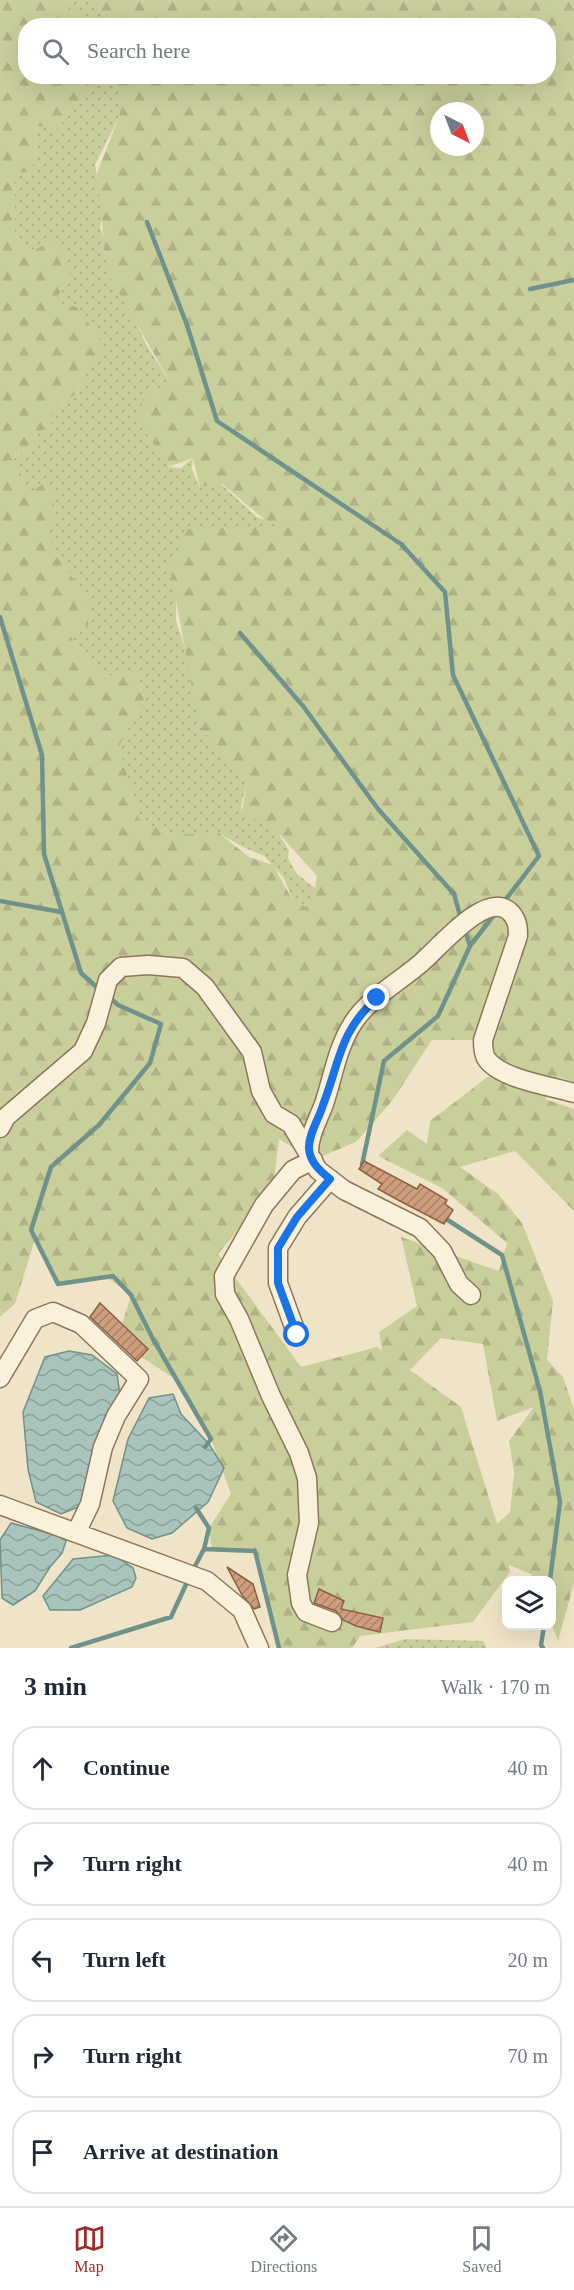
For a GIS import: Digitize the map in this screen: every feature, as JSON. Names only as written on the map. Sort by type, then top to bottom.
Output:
[{"type":"street","points":[[311,1156],[310,1137],[324,1102],[338,1053],[353,1023],[371,1003],[424,961],[471,917],[493,907],[510,911],[518,925],[518,936],[483,1040],[483,1052],[488,1061],[514,1076],[574,1093]]},
{"type":"street","points":[[0,1128],[6,1117],[83,1051],[96,1023],[108,980],[121,967],[148,965],[183,968],[205,987],[252,1053],[261,1090],[274,1114],[291,1124],[318,1170],[344,1190],[420,1228],[442,1251],[459,1284],[471,1295]]},
{"type":"street","points":[[311,1156],[293,1170],[264,1205],[224,1276],[225,1294],[239,1319],[271,1396],[299,1453],[307,1478],[309,1523],[297,1575],[301,1603],[306,1612],[332,1622]]},
{"type":"street","points":[[297,1335],[278,1283],[278,1248],[297,1217],[330,1179]]},
{"type":"street","points":[[0,1378],[35,1319],[53,1312],[81,1324],[139,1379],[116,1416],[103,1447],[90,1504],[76,1533]]},
{"type":"street","points":[[0,1505],[207,1581],[242,1610],[259,1648]]},
{"type":"green space","points":[[0,0],[65,0],[69,10],[86,18],[18,18],[18,84],[88,84],[86,92],[57,130],[35,125],[36,159],[30,171],[15,174],[15,235],[30,251],[52,242],[60,245],[70,272],[55,302],[77,307],[99,338],[103,355],[84,374],[77,394],[56,406],[49,428],[36,432],[32,446],[12,459],[21,470],[23,497],[43,484],[53,491],[55,522],[45,532],[88,604],[88,625],[69,633],[81,654],[102,676],[136,672],[144,700],[119,746],[139,819],[171,835],[219,833],[249,857],[273,865],[292,899],[306,907],[315,888],[317,876],[279,834],[242,811],[247,782],[199,726],[170,567],[188,529],[279,526],[265,520],[221,483],[200,487],[193,458],[168,467],[138,419],[144,396],[170,382],[107,272],[97,173],[120,114],[118,84],[556,84],[556,18],[103,18],[97,0],[574,0],[574,1082],[558,1077],[545,1099],[574,1109],[574,1211],[515,1151],[460,1167],[498,1194],[522,1223],[553,1301],[547,1360],[563,1377],[574,1409],[574,1583],[558,1641],[554,1630],[556,1630],[556,1576],[532,1576],[509,1565],[510,1572],[507,1576],[502,1576],[502,1583],[473,1622],[360,1636],[352,1648],[279,1648],[255,1551],[212,1549],[209,1528],[231,1494],[211,1439],[175,1379],[117,1341],[131,1295],[106,1277],[58,1284],[35,1239],[15,1304],[0,1317]],"holes":[[[432,1040],[483,1040],[498,1069],[430,1121],[427,1144],[407,1130],[378,1156],[442,1188],[507,1243],[499,1271],[401,1237],[417,1306],[379,1332],[382,1350],[377,1347],[301,1367],[218,1254],[273,1189],[279,1139],[313,1160],[356,1142],[392,1101]],[[441,1338],[483,1344],[497,1421],[534,1407],[509,1441],[514,1473],[510,1512],[497,1524],[461,1407],[410,1370]]]},
{"type":"green space","points":[[65,0],[196,0],[195,18],[86,18],[69,10]]},
{"type":"green space","points":[[88,84],[136,84],[95,165],[104,212],[100,227],[123,295],[147,346],[170,382],[168,467],[181,468],[193,458],[192,469],[200,487],[220,483],[257,517],[289,529],[177,554],[176,621],[196,682],[247,782],[241,806],[242,811],[269,819],[289,850],[288,858],[297,874],[315,888],[315,902],[306,907],[292,899],[284,878],[264,856],[219,833],[199,836],[171,835],[139,819],[118,746],[144,700],[136,673],[102,676],[81,654],[69,633],[88,604],[23,498],[21,470],[11,460],[32,446],[36,432],[49,428],[56,406],[77,394],[84,374],[55,302],[52,242],[30,251],[15,235],[15,173],[36,159],[35,124],[86,92]]},
{"type":"green space","points":[[405,1639],[483,1641],[487,1648],[375,1648]]},
{"type":"water","points":[[69,1351],[92,1355],[117,1374],[120,1395],[94,1446],[81,1506],[61,1514],[36,1502],[28,1469],[23,1412],[45,1357]]},
{"type":"water","points":[[173,1394],[181,1414],[209,1444],[224,1468],[208,1502],[172,1533],[152,1539],[127,1528],[113,1501],[128,1439],[149,1398]]},
{"type":"water","points":[[11,1523],[67,1538],[62,1553],[35,1591],[13,1605],[2,1598],[0,1540]]},
{"type":"water","points":[[114,1555],[133,1568],[136,1578],[132,1587],[80,1610],[50,1610],[43,1596],[73,1559]]},
{"type":"building","points":[[364,1161],[417,1189],[420,1184],[447,1200],[445,1204],[453,1210],[444,1224],[378,1189],[382,1184],[359,1169]]},
{"type":"building","points":[[100,1303],[148,1349],[137,1361],[90,1317]]},
{"type":"building","points":[[227,1567],[253,1584],[260,1607],[254,1609],[242,1595]]},
{"type":"building","points":[[319,1589],[344,1601],[341,1609],[383,1618],[380,1632],[356,1626],[343,1620],[336,1611],[314,1603]]},
{"type":"waterway","points":[[147,222],[187,325],[217,421],[401,544],[445,592],[453,675],[539,856],[503,903]]},
{"type":"waterway","points":[[530,289],[574,280]]},
{"type":"waterway","points":[[0,617],[42,755],[44,854],[81,973],[101,991]]},
{"type":"waterway","points":[[240,633],[303,706],[378,809],[454,894],[461,919]]},
{"type":"waterway","points":[[0,901],[61,912]]},
{"type":"waterway","points":[[365,1168],[362,1165],[384,1061],[438,1016],[470,946],[494,915]]},
{"type":"waterway","points":[[465,930],[470,946]]},
{"type":"waterway","points":[[108,996],[118,1005],[161,1024],[150,1063],[99,1125],[51,1167],[31,1230],[58,1284],[113,1276],[131,1295],[153,1339],[211,1439],[205,1447]]},
{"type":"waterway","points":[[443,1217],[502,1255],[540,1391],[560,1502],[551,1576]]},
{"type":"waterway","points":[[196,1508],[209,1528],[204,1549]]},
{"type":"waterway","points":[[193,1570],[204,1549],[255,1551],[279,1648]]},
{"type":"waterway","points":[[71,1648],[171,1617],[189,1578]]},
{"type":"waterway","points":[[543,1630],[541,1645],[543,1648]]},
{"type":"route","points":[[297,1335],[278,1283],[278,1248],[297,1217],[330,1179],[318,1170],[309,1152],[310,1137],[324,1102],[338,1053],[353,1023],[377,998]]}]
